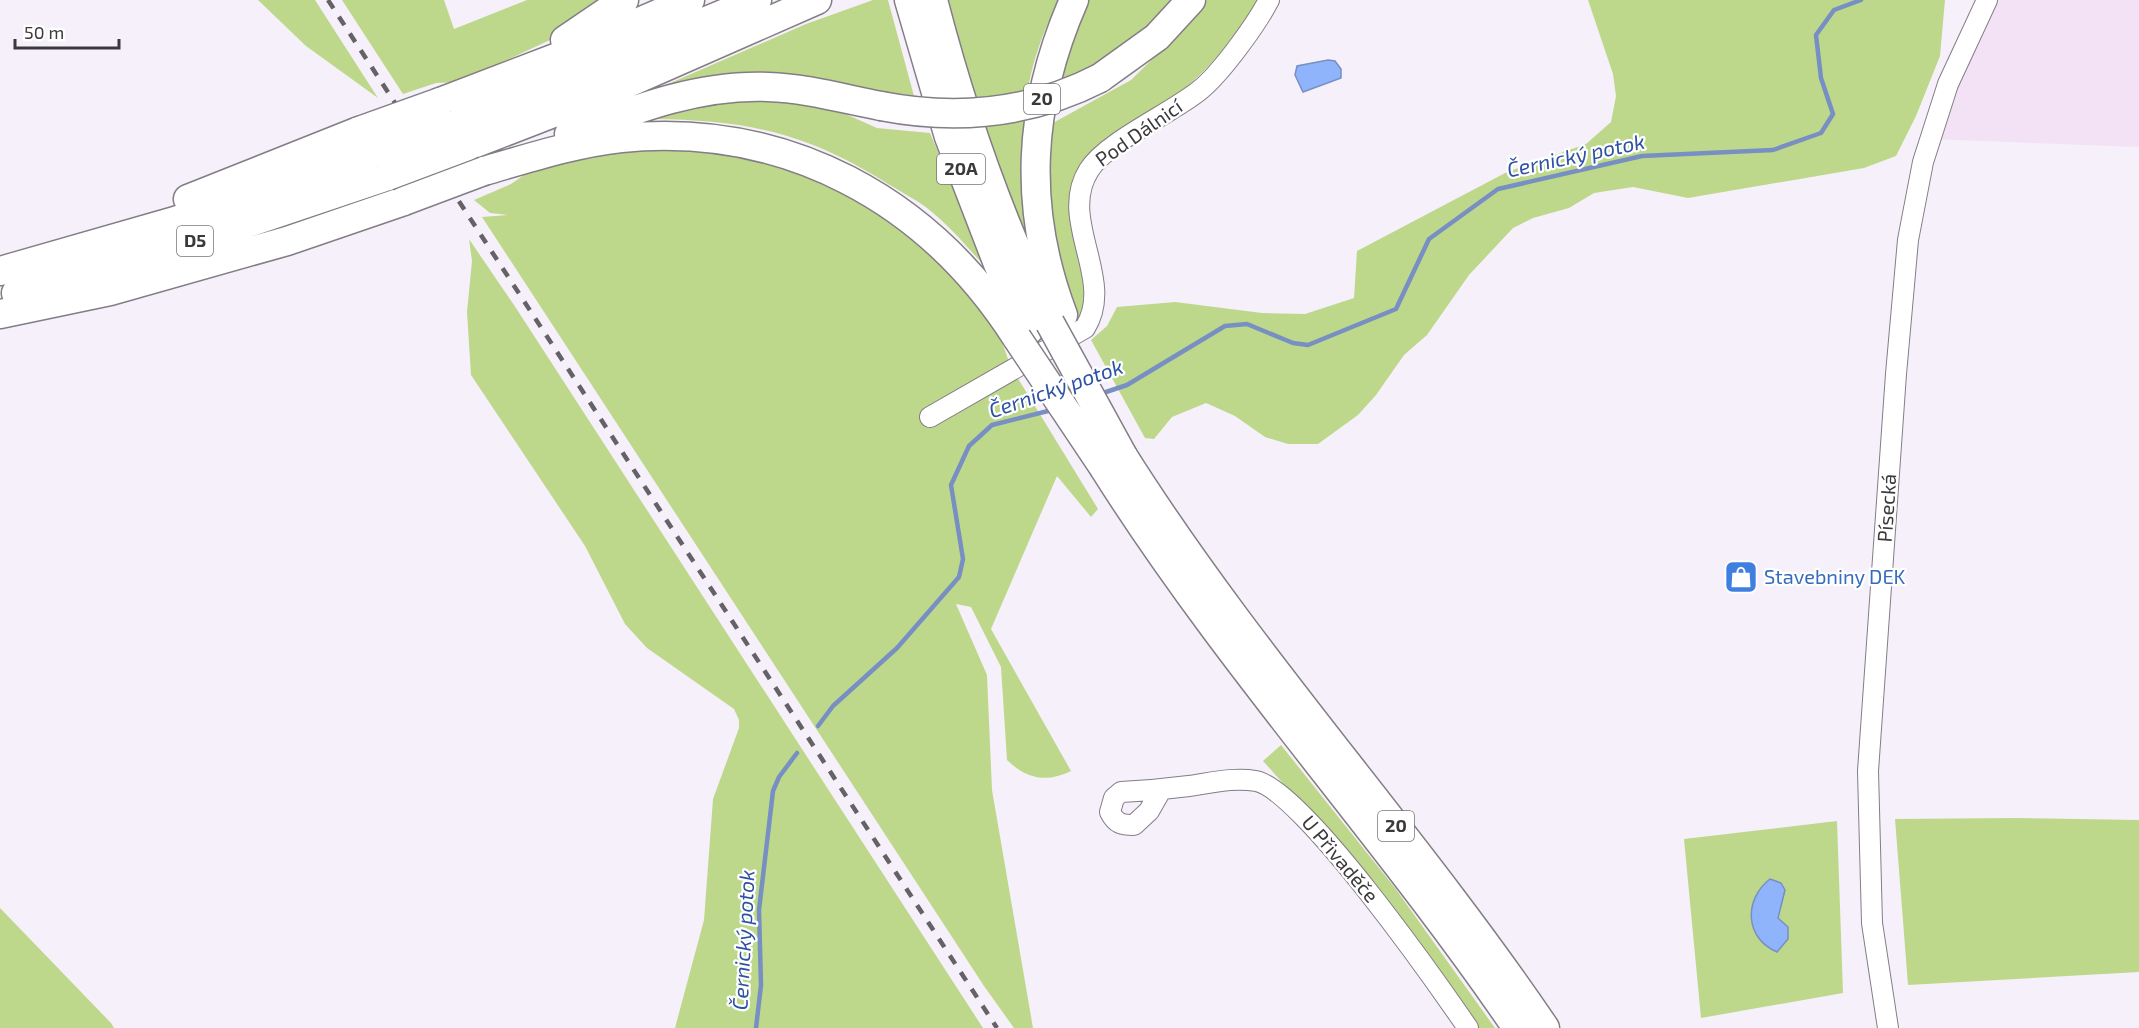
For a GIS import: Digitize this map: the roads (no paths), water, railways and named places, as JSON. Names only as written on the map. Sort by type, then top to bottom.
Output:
[{"type":"highway","points":[[454,125],[564,41],[624,0]]},
{"type":"highway","points":[[0,271],[373,154],[454,125],[563,55],[690,0]]},
{"type":"highway","name":"D5","points":[[0,297],[185,244],[373,154],[454,125],[757,0]]},
{"type":"highway","name":"D5","points":[[454,125],[610,91],[817,0]]},
{"type":"highway","name":"20A","points":[[909,0],[949,137],[998,264],[1040,328]]},
{"type":"highway","points":[[933,0],[961,99],[1040,328]]},
{"type":"highway","name":"20","points":[[1074,0],[1048,72],[1038,124],[1035,159],[1038,226],[1049,272],[1040,328],[1191,598],[1430,907],[1517,1028]]},
{"type":"highway","points":[[0,314],[110,291],[287,241],[484,171],[561,137],[649,104],[702,92],[769,87],[881,106],[948,114],[1006,111],[1048,100],[1100,78],[1157,37],[1191,0]]},
{"type":"highway","points":[[484,171],[570,147],[644,136],[714,139],[785,153],[859,185],[927,232],[979,284],[1040,328]]},
{"type":"highway","name":"20","points":[[1040,328],[1113,462],[1448,892],[1545,1028]]},
{"type":"street","name":"Pod Dálnicí","points":[[930,417],[1085,328],[1092,316],[1093,281],[1077,207],[1081,186],[1089,168],[1103,154],[1201,90],[1257,22],[1269,0]]},
{"type":"street","name":"Písecká","points":[[1888,1028],[1872,923],[1868,771],[1908,240],[1928,147],[1948,84],[1987,0]]},
{"type":"street","name":"U Přivaděče","points":[[1161,790],[1237,779],[1259,782],[1278,791],[1304,816],[1377,902],[1468,1028]]},
{"type":"water","points":[[1328,60],[1335,61],[1341,69],[1341,78],[1303,92],[1295,75],[1297,66]]},
{"type":"water","points":[[1770,879],[1781,883],[1785,890],[1778,918],[1788,927],[1788,939],[1777,952],[1758,938],[1751,918],[1755,897]]},
{"type":"waterway","name":"Černický potok","points":[[1100,394],[1127,385],[1225,326],[1247,324],[1293,343],[1308,345],[1396,309],[1429,239],[1498,189],[1642,156],[1773,150],[1821,133],[1833,114],[1821,78],[1816,35],[1834,10],[1861,0]]},
{"type":"waterway","name":"Černický potok","points":[[818,726],[833,706],[897,648],[959,577],[963,559],[951,485],[969,446],[992,425],[1052,410]]},
{"type":"waterway","name":"Černický potok","points":[[756,1028],[761,985],[759,910],[773,791],[779,777],[797,753]]},
{"type":"railway","points":[[328,0],[997,1028]]},
{"type":"place","name":"Stavebniny DEK","points":[[1741,577]]}]
